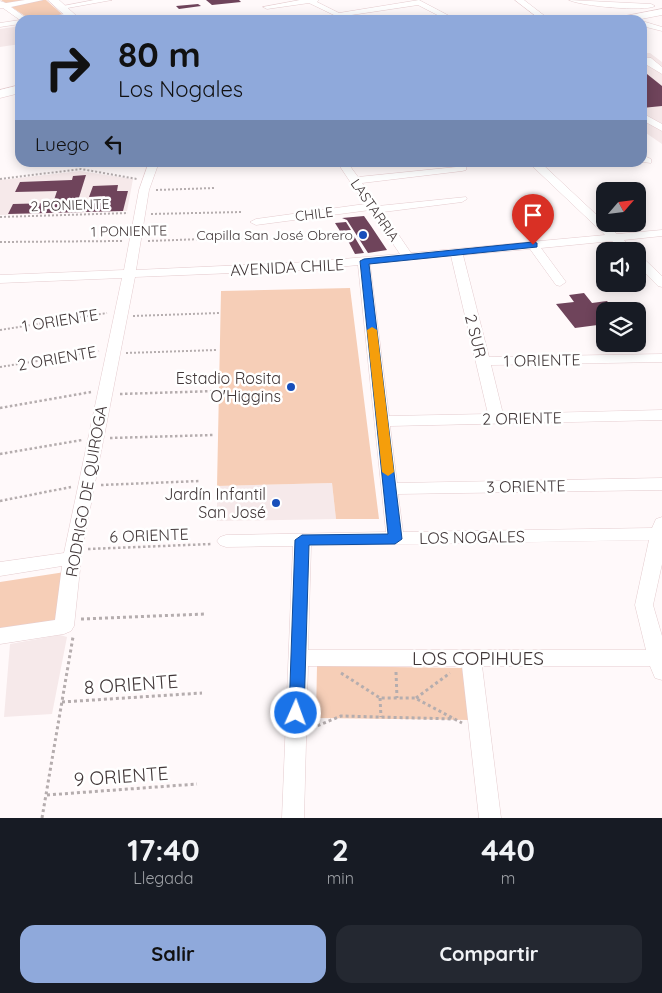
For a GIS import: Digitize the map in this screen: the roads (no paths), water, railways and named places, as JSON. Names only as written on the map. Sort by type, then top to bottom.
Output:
[{"type":"main road","points":[[54,0],[71,15]]},
{"type":"main road","points":[[646,15],[662,12]]},
{"type":"main road","points":[[647,21],[662,17]]},
{"type":"main road","points":[[647,22],[662,22]]},
{"type":"main road","points":[[0,94],[15,90]]},
{"type":"main road","points":[[0,100],[15,96]]},
{"type":"street","points":[[1,4],[39,0]]},
{"type":"street","points":[[62,7],[108,0]]},
{"type":"street","points":[[267,7],[316,0]]},
{"type":"street","points":[[519,0],[539,15]]},
{"type":"street","points":[[573,0],[627,6],[648,3]]},
{"type":"street","points":[[606,0],[648,3]]},
{"type":"street","points":[[311,1],[338,15],[417,2],[444,15]]},
{"type":"street","points":[[1,4],[18,15]]},
{"type":"street","points":[[0,26],[15,23]]},
{"type":"street","points":[[647,23],[662,29]]},
{"type":"street","points":[[647,60],[662,70]]},
{"type":"street","points":[[647,119],[662,128]]},
{"type":"street","name":"RODRIGO DE QUIROGA","points":[[0,636],[65,623],[73,554],[128,273],[136,241],[145,185],[154,167]]},
{"type":"street","name":"LASTARRIA","points":[[345,167],[408,257]]},
{"type":"street","points":[[538,167],[619,242]]},
{"type":"street","points":[[355,181],[462,168]]},
{"type":"street","name":"CHILE","points":[[256,222],[462,199]]},
{"type":"street","name":"AVENIDA CHILE","points":[[0,279],[264,269],[662,232]]},
{"type":"street","points":[[533,245],[560,282]]},
{"type":"street","name":"2 SUR","points":[[456,252],[497,419]]},
{"type":"street","points":[[364,261],[395,539]]},
{"type":"street","points":[[646,268],[662,283]]},
{"type":"street","name":"1 ORIENTE","points":[[483,361],[662,358]]},
{"type":"street","name":"2 ORIENTE","points":[[382,420],[662,415]]},
{"type":"street","name":"3 ORIENTE","points":[[390,489],[662,484]]},
{"type":"street","points":[[660,665],[644,605],[661,528]]},
{"type":"street","name":"LOS NOGALES","points":[[226,541],[395,539],[661,528]]},
{"type":"street","points":[[293,818],[296,731],[307,658],[302,540]]},
{"type":"street","points":[[0,569],[73,554]]},
{"type":"street","name":"LOS COPIHUES","points":[[307,658],[472,658],[660,665]]},
{"type":"street","points":[[472,658],[490,818]]},
{"type":"place","name":"Capilla San José Obrero","points":[[363,235]]},
{"type":"place","name":"Estadio Rosita O'Higgins","points":[[291,387]]},
{"type":"place","name":"Jardín Infantil San José","points":[[276,503]]}]
